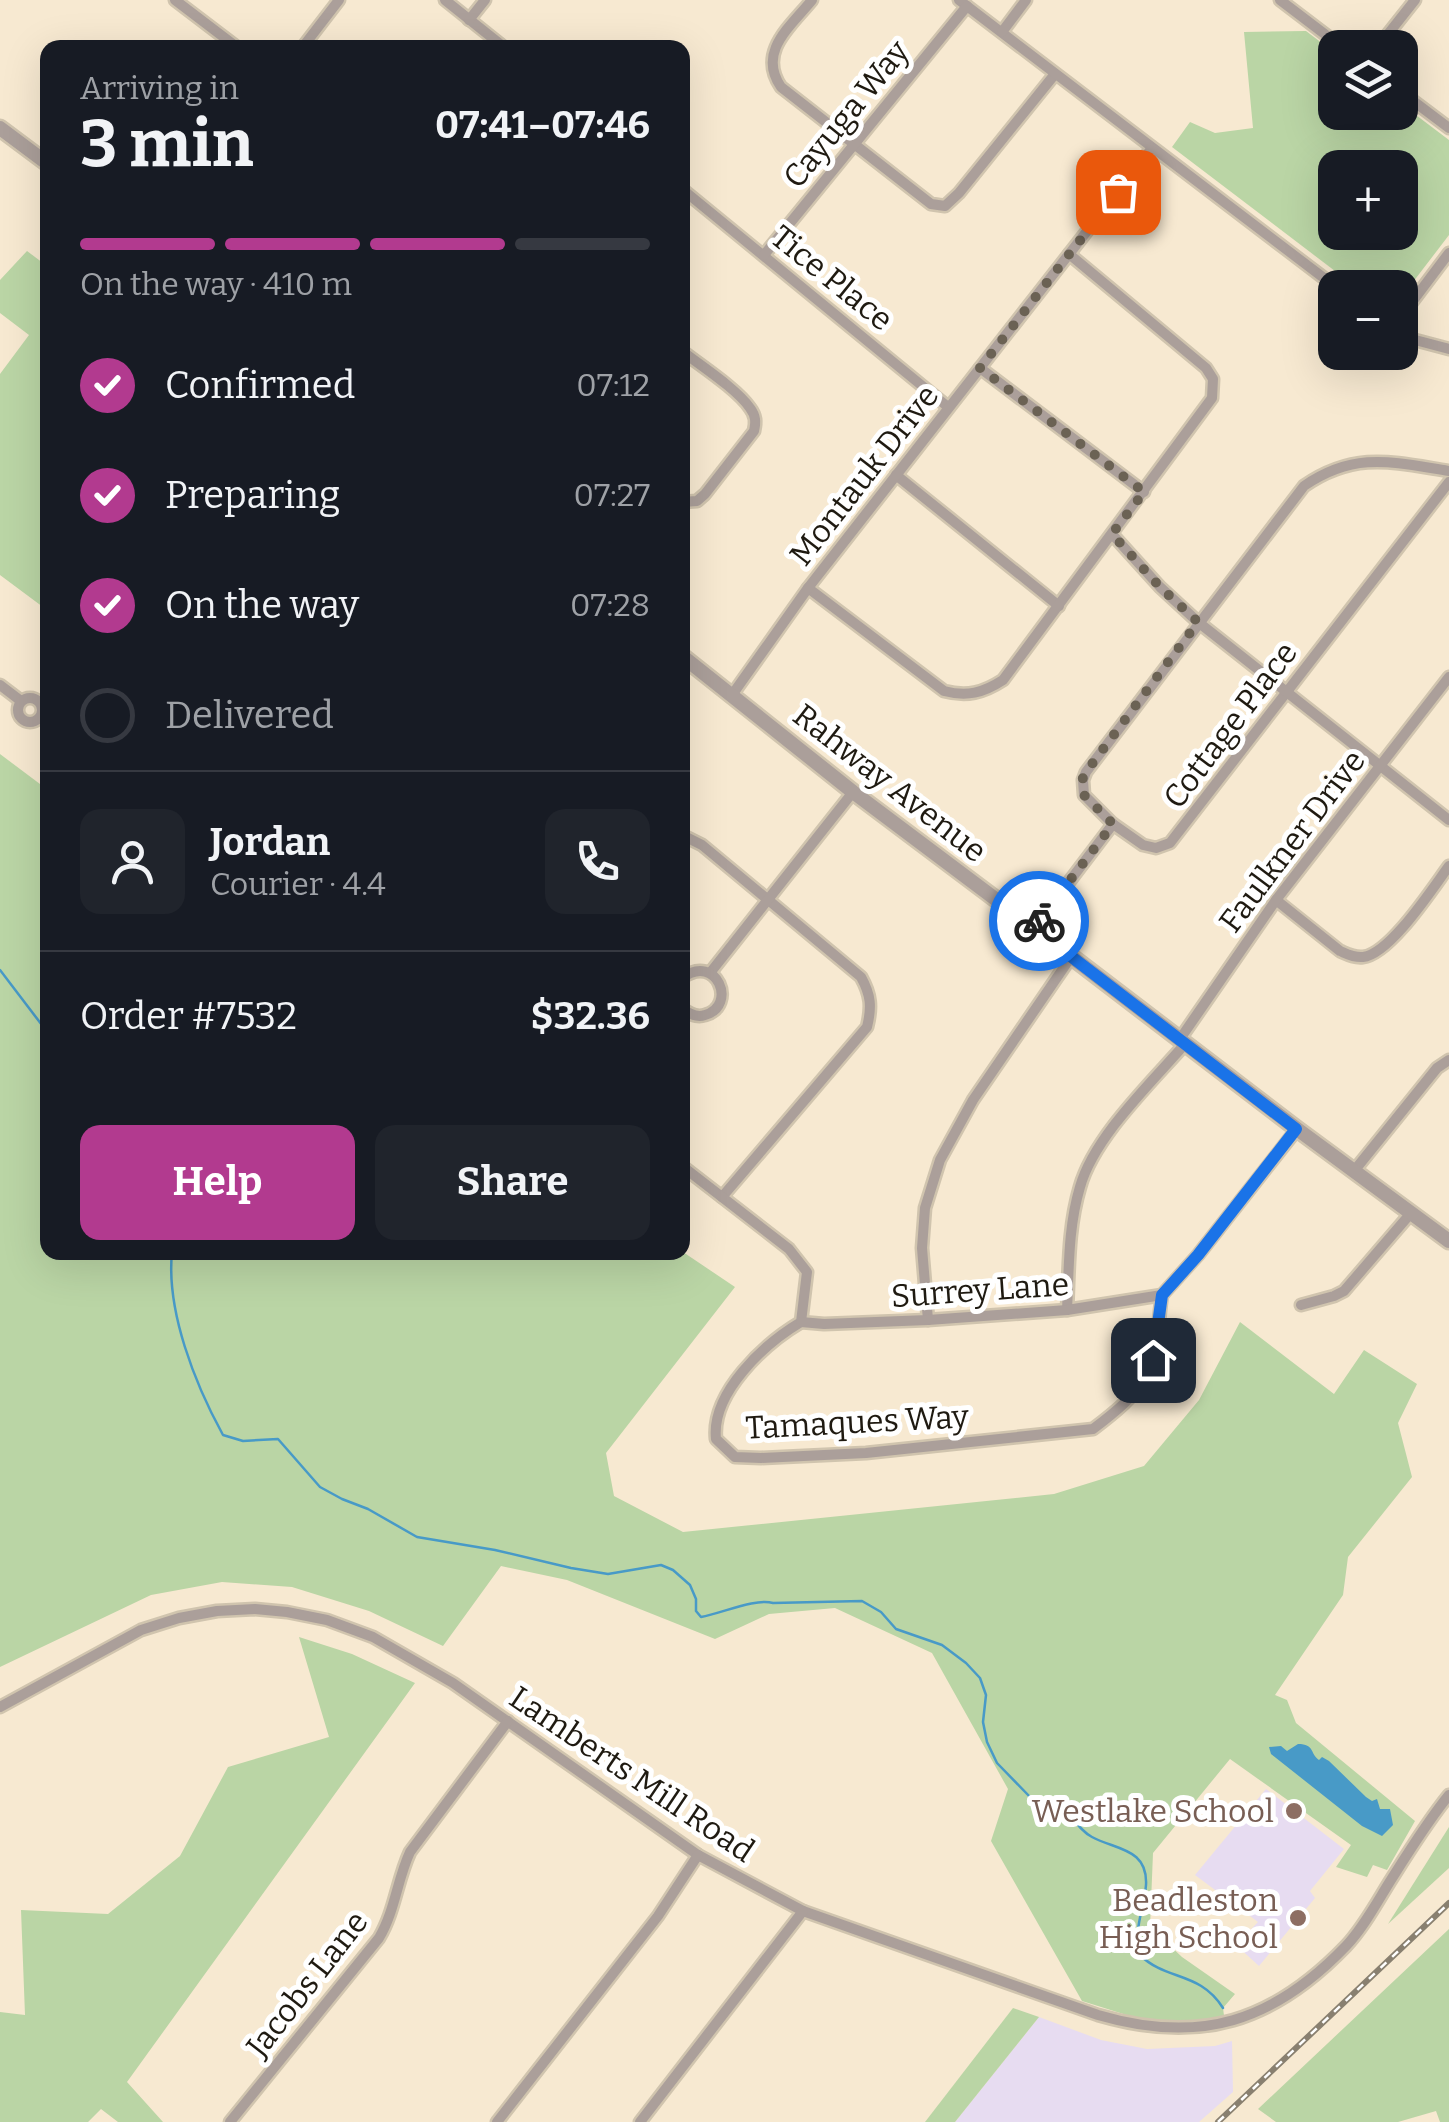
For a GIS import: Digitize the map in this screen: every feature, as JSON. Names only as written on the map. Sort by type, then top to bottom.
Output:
[{"type":"street","points":[[175,0],[228,40]]},
{"type":"street","points":[[308,40],[339,0]]},
{"type":"street","points":[[445,0],[495,40]]},
{"type":"street","points":[[469,20],[485,0]]},
{"type":"street","points":[[812,0],[774,48],[772,74],[781,86],[931,204],[945,206],[959,194],[1055,74]]},
{"type":"street","points":[[1002,32],[1026,0]]},
{"type":"street","points":[[1280,0],[1319,30]]},
{"type":"street","points":[[1392,30],[1416,0]]},
{"type":"street","points":[[963,3],[1318,274]]},
{"type":"street","name":"Cayuga Way","points":[[764,254],[963,3]]},
{"type":"street","points":[[1418,104],[1449,128]]},
{"type":"street","points":[[0,128],[40,158]]},
{"type":"street","name":"Montauk Drive","points":[[732,695],[808,588],[1152,148]]},
{"type":"street","name":"Tice Place","points":[[690,195],[948,407]]},
{"type":"street","points":[[1418,294],[1449,253]]},
{"type":"street","points":[[808,588],[944,690],[960,695],[977,693],[1003,680],[1212,398],[1213,379],[1193,354],[1069,254]]},
{"type":"street","points":[[1418,341],[1449,349]]},
{"type":"street","points":[[690,357],[742,399],[756,421],[754,431],[705,494],[690,501]]},
{"type":"street","points":[[980,368],[1144,492]]},
{"type":"street","points":[[1034,928],[1113,824],[1084,795],[1082,780],[1086,772],[1304,486],[1323,473],[1362,462],[1396,462],[1449,471]]},
{"type":"street","points":[[896,475],[1058,606]]},
{"type":"street","name":"Cottage Place","points":[[1113,824],[1143,845],[1156,848],[1170,843],[1449,482]]},
{"type":"street","points":[[1112,534],[1198,622],[1449,820]]},
{"type":"street","name":"Rahway Avenue","points":[[690,662],[853,792],[1449,1241]]},
{"type":"street","name":"Faulkner Drive","points":[[1067,1310],[1071,1233],[1080,1184],[1100,1143],[1182,1042],[1276,900],[1449,676]]},
{"type":"street","points":[[0,684],[21,702]]},
{"type":"street","points":[[710,973],[853,792]]},
{"type":"street","points":[[690,839],[861,977],[870,993],[872,1009],[867,1027],[722,1197]]},
{"type":"street","points":[[1276,900],[1340,951],[1366,957],[1392,941],[1449,866]]},
{"type":"street","points":[[928,1320],[922,1248],[926,1208],[940,1160],[973,1100],[1071,956]]},
{"type":"street","points":[[690,974],[710,973],[722,988],[716,1009],[704,1016],[690,1012]]},
{"type":"street","points":[[1354,1171],[1437,1068],[1449,1060]]},
{"type":"street","points":[[1162,1295],[1296,1129]]},
{"type":"street","points":[[690,1172],[789,1249],[808,1272],[800,1322]]},
{"type":"street","points":[[1301,1305],[1344,1290],[1411,1213]]},
{"type":"street","name":"Surrey Lane","points":[[800,1322],[928,1320],[1067,1310],[1162,1295]]},
{"type":"street","name":"Tamaques Way","points":[[800,1322],[762,1352],[727,1393],[714,1424],[716,1439],[735,1456],[866,1454],[1093,1429],[1147,1376],[1162,1295]]},
{"type":"street","name":"Lamberts Mill Road","points":[[0,1707],[141,1630],[180,1618],[255,1609],[327,1620],[373,1637],[452,1683],[698,1855],[803,1911],[1116,2021],[1171,2029],[1234,2022],[1288,1996],[1346,1946],[1449,1794]]},
{"type":"street","name":"Jacobs Lane","points":[[230,2122],[379,1938],[390,1920],[410,1852],[508,1721]]},
{"type":"street","points":[[497,2122],[658,1916],[698,1855]]},
{"type":"street","points":[[640,2122],[803,1911]]},
{"type":"shaded area","points":[[1266,1789],[1344,1849],[1310,1891],[1315,1898],[1259,1966],[1236,1945],[1258,1922],[1195,1875]]},
{"type":"shaded area","points":[[1039,2017],[1101,2040],[1147,2049],[1215,2046],[1232,2041],[1233,2092],[1199,2122],[955,2122]]},
{"type":"green space","points":[[1306,31],[1318,40],[1318,130],[1418,130],[1418,117],[1449,140],[1449,235],[1418,275],[1418,270],[1334,270],[1172,147],[1190,122],[1215,133],[1253,128],[1244,32]]},
{"type":"green space","points":[[27,251],[40,261],[40,605],[0,575],[0,374],[29,335],[0,313],[0,280]]},
{"type":"green space","points":[[0,754],[40,784],[40,1260],[690,1260],[690,1257],[735,1287],[606,1453],[614,1496],[683,1532],[1054,1494],[1144,1466],[1199,1400],[1240,1322],[1334,1394],[1364,1350],[1417,1384],[1398,1423],[1412,1477],[1348,1557],[1343,1595],[1275,1695],[1287,1700],[1296,1723],[1415,1821],[1387,1870],[1373,1865],[1367,1877],[1336,1867],[1351,1845],[1230,1759],[1153,1853],[1150,1927],[1182,1957],[1235,1994],[1223,2008],[1225,2023],[1171,2029],[1082,2001],[991,1841],[1008,1789],[932,1653],[835,1608],[769,1614],[715,1639],[567,1580],[501,1566],[443,1646],[369,1611],[292,1587],[222,1582],[151,1595],[0,1667]]},
{"type":"green space","points":[[299,1637],[352,1654],[415,1683],[127,2082],[163,2122],[118,2122],[101,2109],[88,2122],[0,2122],[0,2012],[25,2015],[21,1910],[108,1914],[180,1856],[228,1767],[329,1737]]},
{"type":"green space","points":[[1449,1827],[1449,1868],[1388,1924]]},
{"type":"green space","points":[[1449,1929],[1449,2122],[1440,2122],[1436,2111],[1398,2122],[1276,2122],[1258,2109]]},
{"type":"green space","points":[[1013,2008],[1039,2017],[955,2122],[925,2122]]},
{"type":"water","points":[[1298,1744],[1310,1747],[1319,1760],[1322,1757],[1329,1761],[1366,1797],[1377,1799],[1380,1809],[1390,1809],[1393,1825],[1382,1836],[1362,1826],[1271,1754],[1269,1747],[1281,1746],[1287,1751]]},
{"type":"waterway","points":[[0,970],[40,1022]]},
{"type":"waterway","points":[[172,1260],[173,1298],[185,1346],[223,1435],[243,1441],[278,1439],[320,1487],[417,1537],[608,1574],[661,1565],[690,1585],[701,1617],[757,1603],[862,1601],[881,1612],[896,1629],[942,1645],[980,1678],[986,1695],[983,1722],[997,1763],[1031,1798],[1059,1803],[1087,1834],[1129,1852],[1142,1864],[1146,1885],[1138,1927],[1140,1955],[1204,1988],[1223,2008]]},
{"type":"railway","points":[[1218,2122],[1449,1903]]},
{"type":"way so far","points":[[1039,921],[1113,824],[1084,795],[1082,780],[1086,772],[1198,622],[1112,534],[1144,492],[980,368],[1118,192]]},
{"type":"place","name":"Westlake School","points":[[1294,1811]]},
{"type":"place","name":"Beadleston High School","points":[[1298,1918]]},
{"type":"route","points":[[1039,921],[1034,928],[1296,1129],[1162,1295],[1153,1360]]}]
